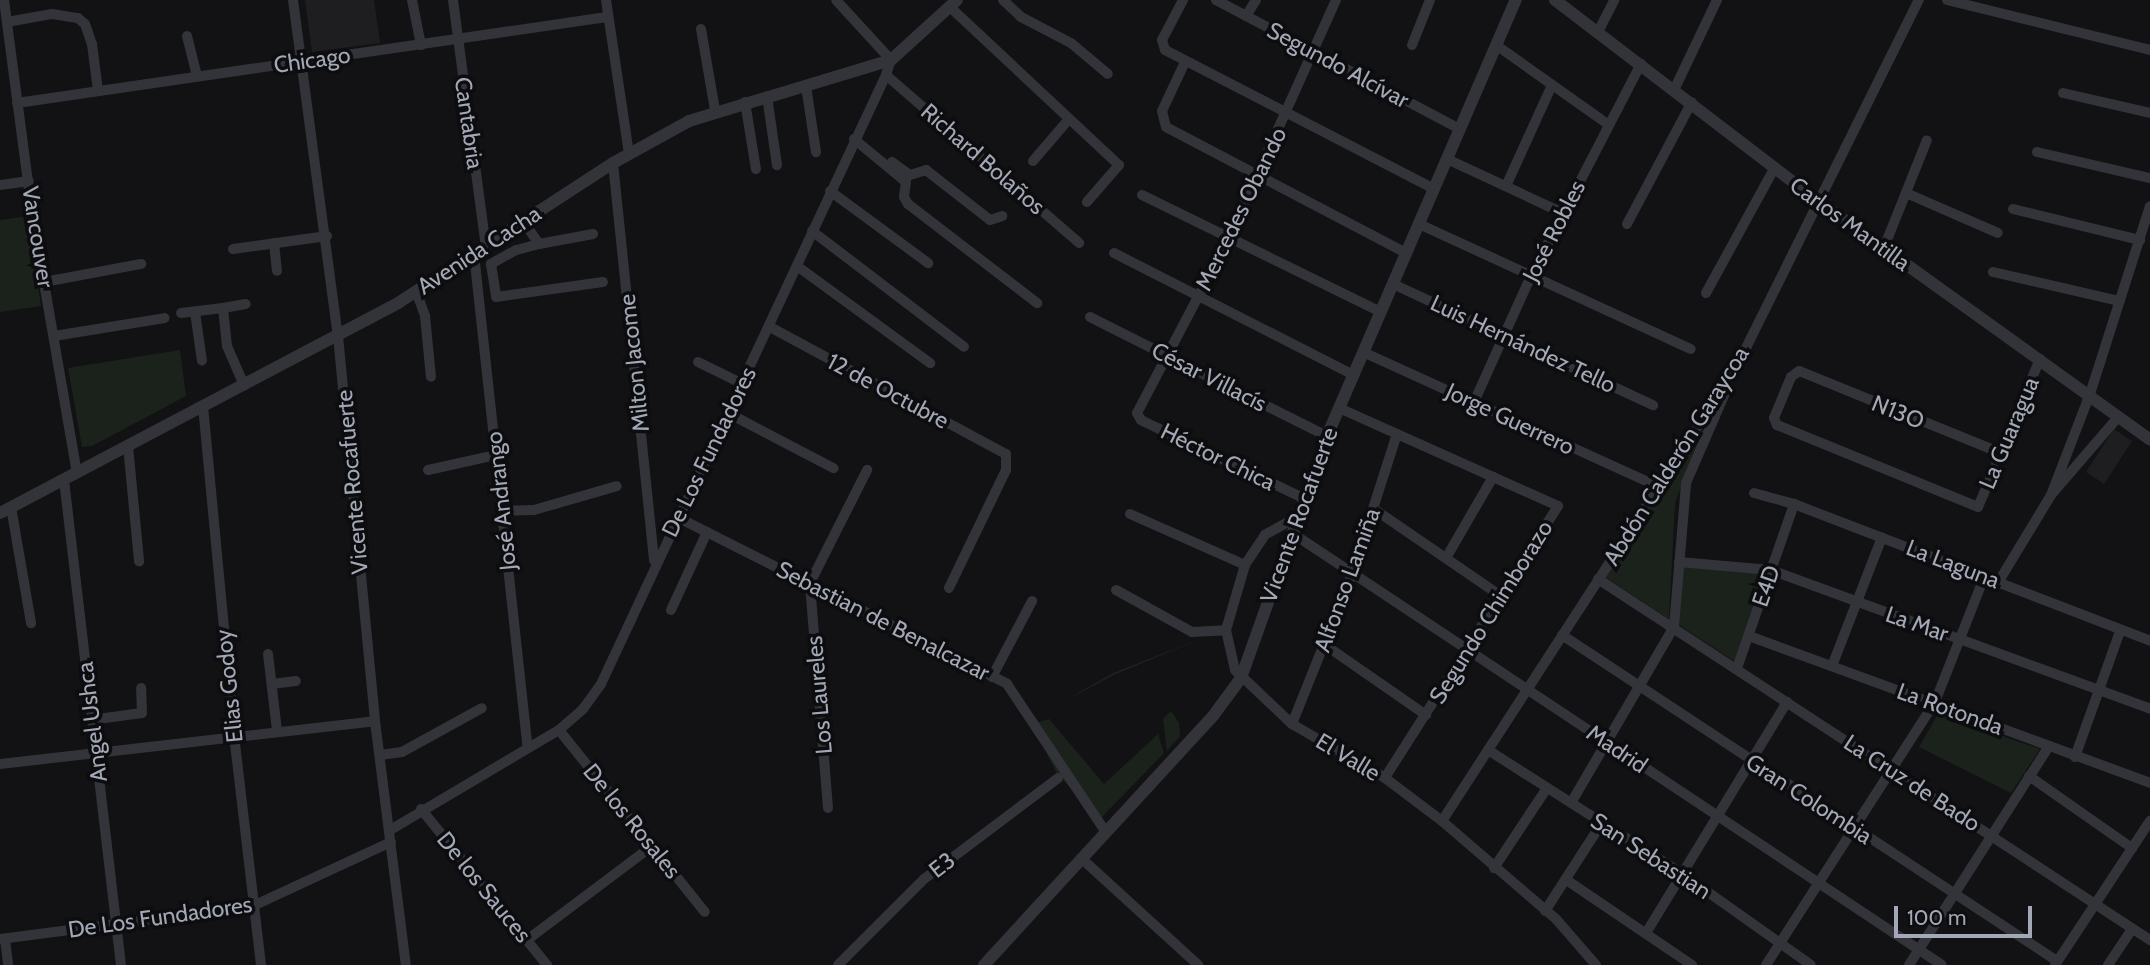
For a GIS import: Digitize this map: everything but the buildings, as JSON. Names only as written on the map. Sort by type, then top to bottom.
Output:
[{"type":"street","name":"Vancouver","points":[[4,0],[44,282],[77,473]]},
{"type":"street","name":"Vicente Rocafuerte","points":[[293,0],[327,236],[375,721],[392,829],[391,842],[405,965]]},
{"type":"street","points":[[412,0],[421,45]]},
{"type":"street","name":"Cantabria","points":[[453,0],[486,246]]},
{"type":"street","points":[[606,0],[629,153]]},
{"type":"street","points":[[835,0],[891,60]]},
{"type":"street","points":[[1003,0],[1021,17],[1071,43],[1108,75]]},
{"type":"street","points":[[1182,0],[1162,43],[1185,62],[1434,189]]},
{"type":"street","name":"Segundo Alcívar","points":[[1216,0],[1312,54],[1460,129]]},
{"type":"street","points":[[1246,16],[1256,0]]},
{"type":"street","name":"Mercedes Obando","points":[[1137,413],[1229,238],[1287,115],[1336,0]]},
{"type":"street","points":[[1412,45],[1430,0]]},
{"type":"street","name":"Vicente Rocafuerte","points":[[984,965],[1213,716],[1241,678],[1327,436],[1516,0]]},
{"type":"street","name":"Carlos Mantilla","points":[[1555,0],[1675,88],[1774,169],[1883,250],[2090,394],[2150,440]]},
{"type":"street","points":[[1598,32],[1614,0]]},
{"type":"street","points":[[1675,88],[1717,0]]},
{"type":"street","name":"Abdón Calderón Garaycoa","points":[[1442,821],[1737,366],[1919,0]]},
{"type":"street","points":[[1947,0],[2150,50]]},
{"type":"street","points":[[954,4],[1119,165],[1087,202]]},
{"type":"street","name":"Avenida Cacha","points":[[6,510],[338,336],[416,291],[629,153],[715,110],[891,60],[954,4]]},
{"type":"street","points":[[7,22],[52,14],[78,18],[85,24],[92,44],[98,91]]},
{"type":"street","name":"Chicago","points":[[17,103],[302,61],[457,42],[607,16]]},
{"type":"street","points":[[701,29],[715,110]]},
{"type":"street","points":[[187,36],[197,76]]},
{"type":"street","points":[[1496,45],[1609,125]]},
{"type":"street","name":"De Los Fundadores","points":[[392,829],[421,809],[559,730],[595,694],[674,521],[770,327],[891,60]]},
{"type":"street","points":[[1185,62],[1162,111],[1162,123],[1258,177],[1406,253]]},
{"type":"street","name":"José Robles","points":[[1474,402],[1531,276],[1641,64]]},
{"type":"street","name":"Richard Bolaños","points":[[886,75],[1079,243]]},
{"type":"street","points":[[1506,186],[1552,85]]},
{"type":"street","points":[[806,86],[816,152]]},
{"type":"street","points":[[2063,93],[2150,113]]},
{"type":"street","points":[[767,96],[777,165]]},
{"type":"street","points":[[745,102],[756,169]]},
{"type":"street","points":[[1627,224],[1692,102]]},
{"type":"street","points":[[1033,161],[1069,119]]},
{"type":"street","points":[[856,136],[908,174],[923,170],[931,174],[988,219],[1002,216]]},
{"type":"street","points":[[856,136],[906,182],[904,197],[908,204],[1037,303]]},
{"type":"street","points":[[1883,250],[1927,140]]},
{"type":"street","points":[[2037,152],[2150,178]]},
{"type":"street","points":[[1447,159],[1563,213]]},
{"type":"street","name":"Milton Jacome","points":[[613,163],[655,563]]},
{"type":"street","points":[[1706,293],[1774,169]]},
{"type":"street","points":[[0,185],[29,181]]},
{"type":"street","points":[[830,191],[928,262]]},
{"type":"street","points":[[1906,193],[1998,233]]},
{"type":"street","points":[[1142,195],[1381,312]]},
{"type":"street","points":[[2051,495],[2090,394],[2150,206]]},
{"type":"street","points":[[2013,209],[2140,240]]},
{"type":"street","points":[[523,222],[539,244]]},
{"type":"street","points":[[1419,224],[1691,349]]},
{"type":"street","points":[[812,231],[964,347]]},
{"type":"street","points":[[593,234],[516,250],[491,264],[496,297],[603,282]]},
{"type":"street","points":[[233,249],[327,236]]},
{"type":"street","points":[[275,243],[277,271]]},
{"type":"street","points":[[1114,253],[1353,375]]},
{"type":"street","name":"José Andrango","points":[[474,254],[528,748]]},
{"type":"street","points":[[44,282],[141,264]]},
{"type":"street","points":[[797,266],[930,363]]},
{"type":"street","points":[[1993,272],[2120,301]]},
{"type":"street","name":"Luis Hernández Tello","points":[[1393,284],[1653,405]]},
{"type":"street","points":[[416,291],[425,316],[431,377]]},
{"type":"street","points":[[181,313],[246,304]]},
{"type":"street","points":[[223,308],[227,346],[244,385]]},
{"type":"street","points":[[195,312],[202,361]]},
{"type":"street","name":"César Villacís","points":[[1090,317],[1327,436]]},
{"type":"street","points":[[54,336],[165,318]]},
{"type":"street","name":"12 de Octubre","points":[[770,327],[1006,454],[1006,470],[949,588]]},
{"type":"street","name":"Jorge Guerrero","points":[[1363,352],[1657,486]]},
{"type":"street","name":"La Guaragua","points":[[1978,507],[2040,359]]},
{"type":"street","points":[[698,362],[743,384]]},
{"type":"street","points":[[1571,803],[1674,627],[1686,483],[1737,366]]},
{"type":"street","name":"N13O","points":[[1978,507],[1774,422],[1794,372],[2001,453]]},
{"type":"street","name":"Elias Godoy","points":[[203,406],[234,735],[261,965]]},
{"type":"street","name":"Segundo Chimborazo","points":[[1339,408],[1558,506],[1385,778]]},
{"type":"street","points":[[728,413],[833,468]]},
{"type":"street","name":"Héctor Chica","points":[[1137,413],[1141,420],[1303,498]]},
{"type":"street","points":[[1999,581],[2051,495],[2119,416]]},
{"type":"street","name":"Alfonso Lamiña","points":[[1293,724],[1352,573],[1397,434]]},
{"type":"street","points":[[128,446],[139,561]]},
{"type":"street","points":[[428,470],[496,455]]},
{"type":"street","points":[[810,583],[867,470]]},
{"type":"street","points":[[1446,558],[1493,477]]},
{"type":"street","name":"Angel Ushca","points":[[64,480],[121,965]]},
{"type":"street","points":[[502,511],[534,510],[617,486]]},
{"type":"street","name":"La Laguna","points":[[1754,493],[1794,504],[1985,575],[2150,641]]},
{"type":"street","name":"E4D","points":[[1737,668],[1794,504]]},
{"type":"street","points":[[1374,509],[1501,596]]},
{"type":"street","points":[[6,510],[31,623]]},
{"type":"street","points":[[1130,514],[1245,565]]},
{"type":"street","name":"El Valle","points":[[1297,517],[1265,535],[1245,565],[1226,630],[1233,664],[1241,678],[1293,724],[1385,778],[1442,821],[1545,911],[1596,965]]},
{"type":"street","name":"Sebastian de Benalcazar","points":[[650,519],[674,521],[707,532],[1007,684],[1105,831]]},
{"type":"street","points":[[671,610],[707,532]]},
{"type":"street","name":"Madrid","points":[[1292,533],[1942,965]]},
{"type":"street","points":[[1832,666],[1882,537]]},
{"type":"street","name":"La Mar","points":[[1679,562],[1771,570],[1857,604],[2150,709]]},
{"type":"street","points":[[1766,965],[1817,881],[1935,702],[1962,640],[1985,575]]},
{"type":"street","name":"La Cruz de Bado","points":[[1598,579],[2150,940]]},
{"type":"street","name":"Los Laureles","points":[[810,583],[828,808]]},
{"type":"street","points":[[1116,590],[1192,632],[1226,630]]},
{"type":"street","points":[[992,677],[1032,601]]},
{"type":"street","points":[[2075,757],[2120,631]]},
{"type":"street","name":"Gran Colombia","points":[[1562,635],[2056,963]]},
{"type":"street","name":"La Rotonda","points":[[1749,636],[2150,783]]},
{"type":"street","points":[[1325,645],[1426,715]]},
{"type":"street","points":[[268,654],[277,731]]},
{"type":"street","points":[[272,684],[296,681]]},
{"type":"street","points":[[91,720],[142,713],[141,688]]},
{"type":"street","points":[[1646,933],[1787,702]]},
{"type":"street","points":[[380,755],[402,752],[482,708]]},
{"type":"street","points":[[0,764],[234,735],[375,721]]},
{"type":"street","name":"De los Rosales","points":[[559,730],[705,912]]},
{"type":"street","points":[[1909,965],[2049,746]]},
{"type":"street","name":"San Sebastian","points":[[1488,750],[1681,873],[1811,965]]},
{"type":"street","points":[[2029,776],[2132,848]]},
{"type":"street","name":"E3","points":[[838,965],[924,878],[1058,778]]},
{"type":"street","points":[[1494,868],[1547,788]]},
{"type":"street","name":"De los Sauces","points":[[421,809],[547,965]]},
{"type":"street","points":[[2056,963],[2150,821]]},
{"type":"street","points":[[1545,911],[1568,881],[1601,824]]},
{"type":"street","name":"De Los Fundadores","points":[[2,939],[253,906],[391,842]]},
{"type":"street","points":[[527,940],[652,846]]},
{"type":"street","points":[[1081,858],[1198,965]]},
{"type":"street","points":[[1568,881],[1692,965]]},
{"type":"street","points":[[2108,965],[2133,929]]},
{"type":"street","points":[[2,939],[8,965]]},
{"type":"shaded area","points":[[305,0],[374,0],[380,43],[312,52]]},
{"type":"shaded area","points":[[28,216],[41,306],[0,312],[0,220]]},
{"type":"shaded area","points":[[180,350],[186,396],[92,446],[82,447],[68,368]]},
{"type":"shaded area","points":[[1704,427],[1675,503],[1669,619],[1605,577]]},
{"type":"shaded area","points":[[2114,429],[2132,441],[2104,484],[2086,472]]},
{"type":"shaded area","points":[[1683,566],[1766,573],[1734,661],[1679,625]]},
{"type":"shaded area","points":[[1205,637],[1114,675],[1059,704],[1113,673]]},
{"type":"shaded area","points":[[1171,711],[1179,723],[1180,736],[1167,751],[1163,719]]},
{"type":"shaded area","points":[[1938,714],[2040,749],[2011,793],[1919,747]]},
{"type":"shaded area","points":[[1049,719],[1104,784],[1158,734],[1164,753],[1100,819],[1057,774],[1032,724]]}]
